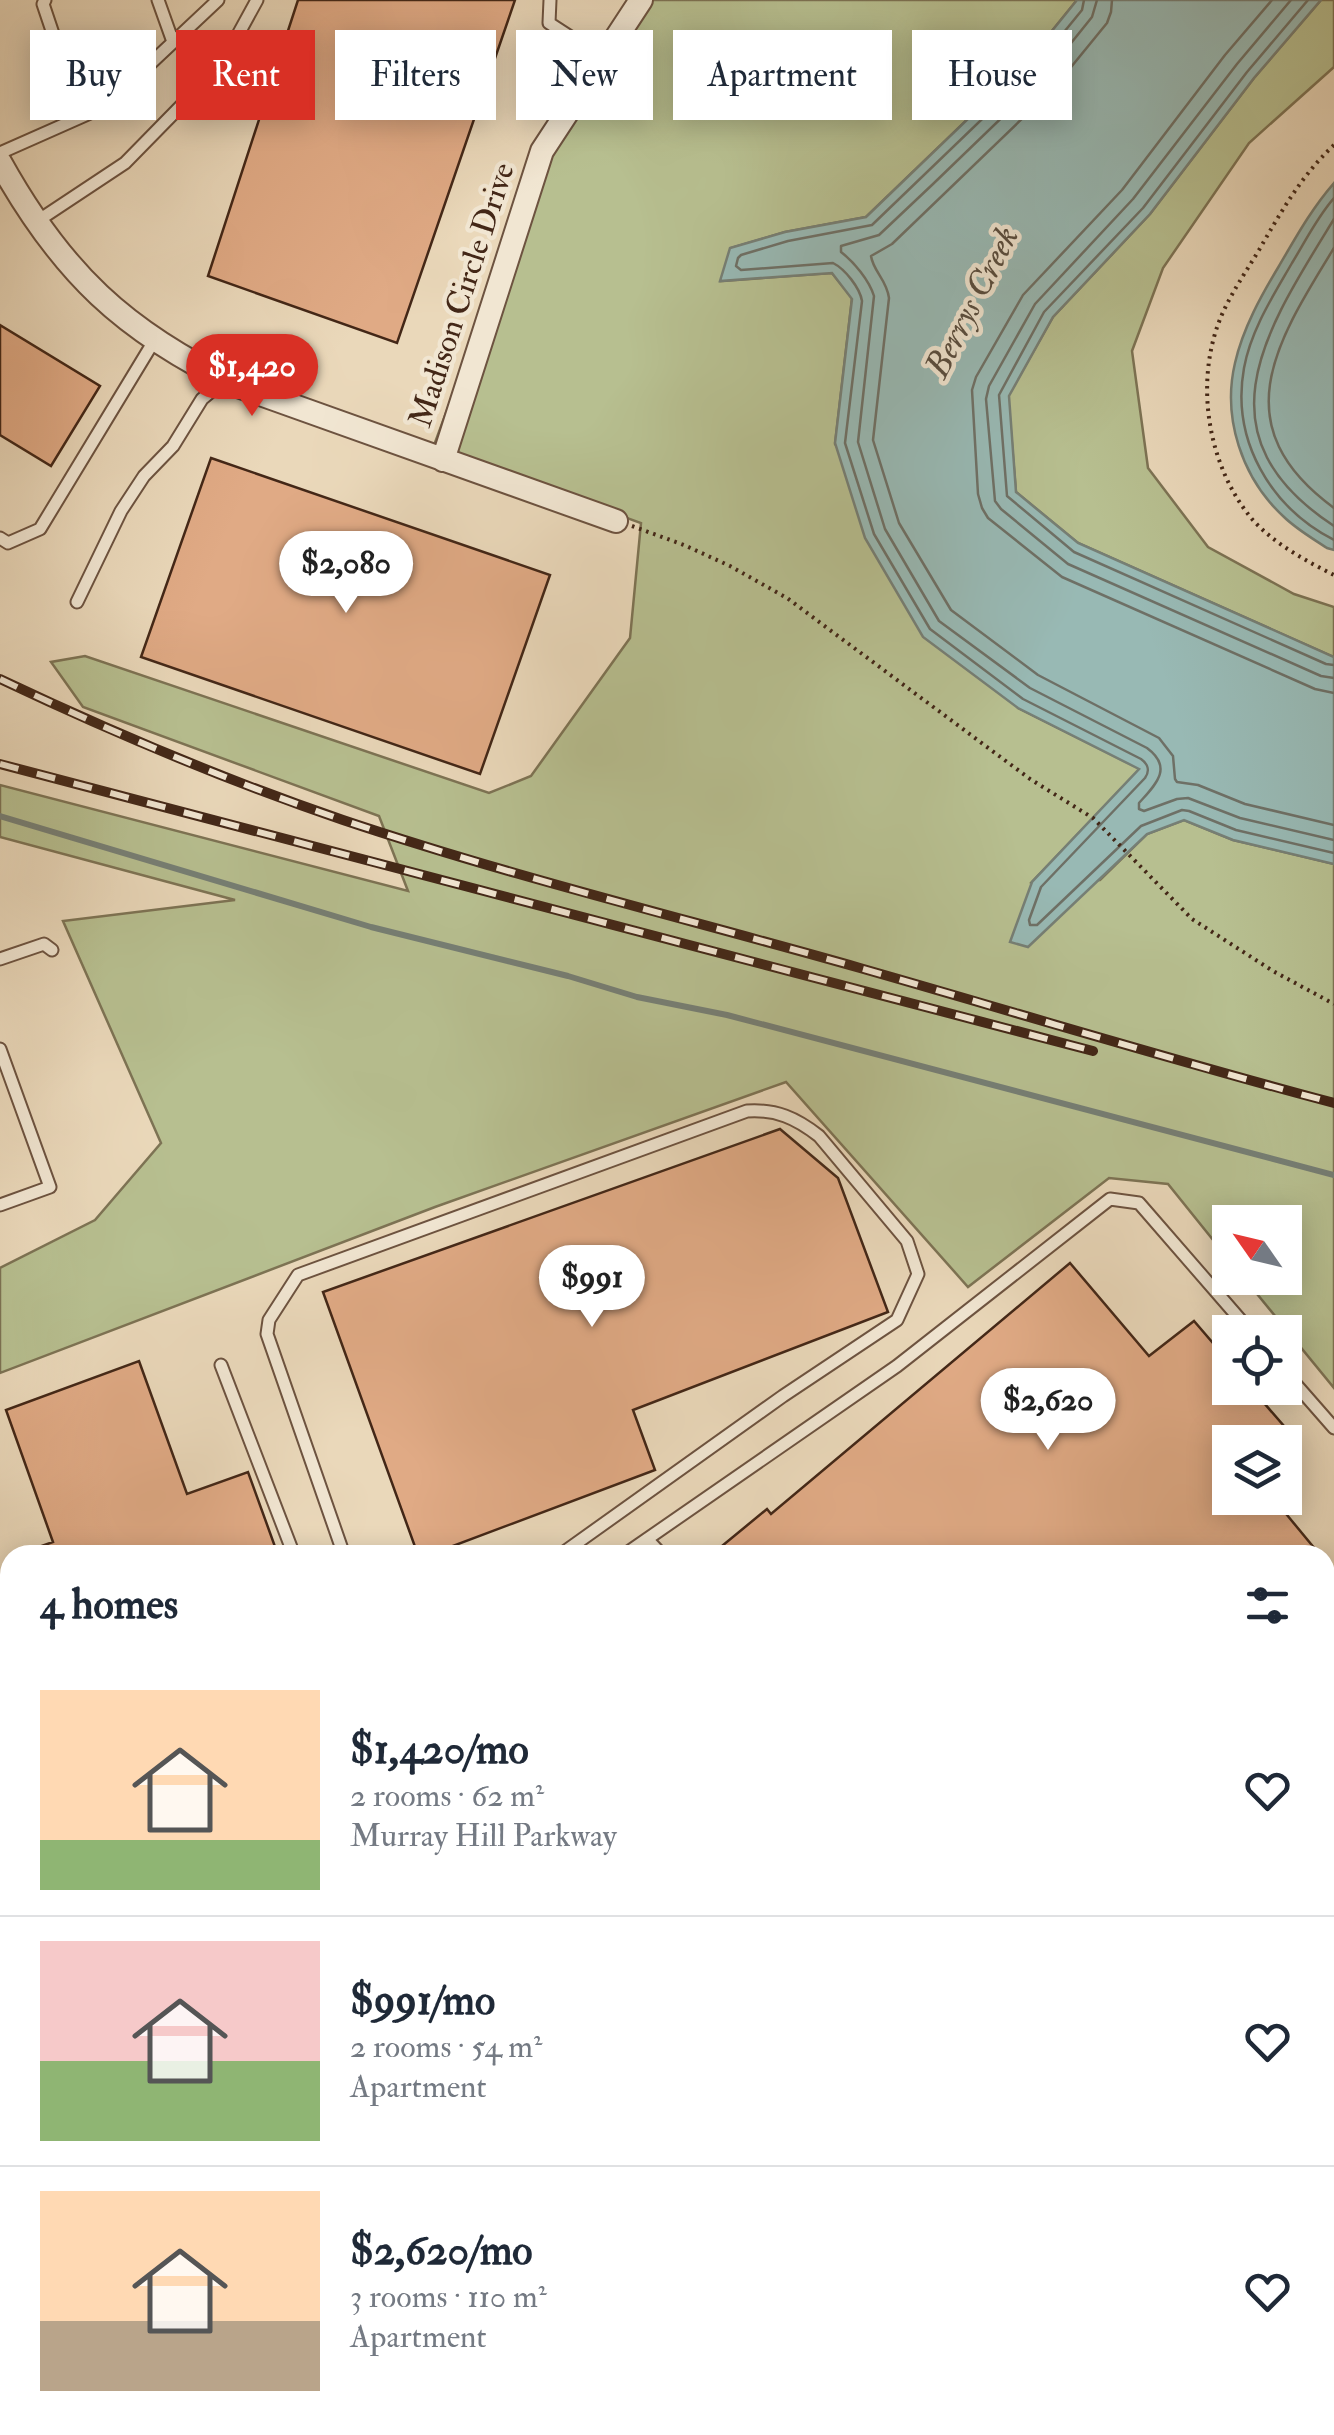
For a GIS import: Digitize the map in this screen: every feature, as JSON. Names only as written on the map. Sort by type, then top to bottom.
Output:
[{"type":"street","name":"Madison Circle Drive","points":[[621,30],[641,0]]},
{"type":"street","name":"Madison Circle Drive","points":[[444,460],[542,151],[562,120]]},
{"type":"street","points":[[0,162],[8,195],[93,290],[122,317],[202,369],[616,521]]},
{"type":"lane","points":[[45,0],[42,4],[51,30]]},
{"type":"lane","points":[[158,0],[174,42]]},
{"type":"lane","points":[[156,59],[218,0]]},
{"type":"lane","points":[[36,222],[125,163],[222,64],[258,0]]},
{"type":"lane","points":[[550,0],[549,23],[560,30]]},
{"type":"lane","points":[[0,153],[74,120]]},
{"type":"lane","points":[[0,538],[8,543],[40,529],[154,340]]},
{"type":"lane","points":[[76,602],[121,511],[144,476],[173,446],[202,399],[225,380]]},
{"type":"lane","points":[[0,959],[44,944],[52,950]]},
{"type":"lane","points":[[0,1049],[50,1187],[0,1205]]},
{"type":"lane","points":[[341,1545],[267,1334],[269,1320],[298,1275],[747,1111],[768,1109],[803,1123],[819,1136],[906,1241],[918,1274],[897,1320],[574,1545]]},
{"type":"lane","points":[[638,1545],[896,1366],[1110,1198],[1139,1203],[1236,1315]]},
{"type":"lane","points":[[221,1365],[290,1545]]},
{"type":"lane","points":[[1302,1391],[1334,1428]]},
{"type":"lane","points":[[647,1539],[653,1545]]},
{"type":"path","points":[[1334,145],[1288,199],[1223,312],[1209,359],[1207,397],[1212,438],[1230,487],[1254,521],[1275,540],[1334,575]]},
{"type":"path","points":[[616,521],[700,552],[787,598],[1030,780],[1093,818],[1192,919],[1273,971],[1334,1004]]},
{"type":"green space","points":[[637,0],[1077,0],[1053,30],[912,30],[912,120],[967,120],[866,217],[785,232],[731,248],[721,281],[832,273],[852,298],[835,444],[1018,708],[1140,769],[1032,882],[1100,880],[1147,834],[1184,820],[1233,840],[1334,864],[1334,1388],[1302,1349],[1302,1315],[1274,1315],[1258,1295],[1302,1295],[1302,1205],[1212,1205],[1212,1239],[1168,1184],[1109,1178],[968,1287],[786,1082],[435,1207],[0,1373],[0,1268],[95,1220],[161,1143],[63,921],[235,900],[0,837],[0,785],[408,891],[379,816],[83,707],[51,662],[85,656],[489,793],[531,776],[630,638],[641,523],[433,448],[554,120],[653,120],[653,30],[616,30]]},
{"type":"green space","points":[[1321,0],[1334,0],[1334,67],[1249,143],[1163,268],[1132,351],[1148,468],[1208,547],[1294,594],[1334,607],[1334,657],[1078,543],[1016,492],[1008,396],[1053,317],[1150,214],[1254,78]]},
{"type":"water","name":"Berrys Creek","points":[[1077,0],[1321,0],[1254,78],[1150,214],[1053,317],[1009,396],[1016,492],[1078,543],[1334,657],[1334,864],[1233,840],[1184,820],[1147,834],[1028,947],[1010,942],[1032,882],[1139,769],[1018,708],[923,637],[865,538],[835,443],[852,299],[832,273],[720,281],[730,248],[785,232],[866,217],[967,120],[1072,120],[1072,30],[1053,30]]},
{"type":"water","points":[[1334,183],[1334,550],[1288,521],[1256,484],[1239,446],[1231,405],[1235,363],[1253,313],[1305,223]]},
{"type":"building","points":[[298,0],[515,0],[496,55],[496,30],[335,30],[335,120],[474,120],[397,343],[208,276],[259,120],[315,120],[315,30],[288,30]]},
{"type":"building","points":[[0,325],[100,386],[51,466],[0,435]]},
{"type":"building","points":[[211,458],[550,575],[480,774],[141,657]]},
{"type":"building","points":[[780,1129],[838,1178],[888,1312],[633,1410],[655,1470],[456,1545],[414,1545],[323,1292]]},
{"type":"building","points":[[1070,1263],[1149,1356],[1194,1321],[1212,1342],[1212,1405],[1266,1405],[1283,1425],[1212,1425],[1212,1515],[1287,1515],[1312,1545],[723,1545],[767,1509],[771,1514]]},
{"type":"building","points":[[139,1361],[187,1494],[248,1472],[274,1545],[45,1545],[53,1542],[6,1410]]},
{"type":"waterway","points":[[0,816],[371,927],[637,997],[727,1015],[1334,1175]]},
{"type":"railway","points":[[0,679],[212,772],[407,841],[1334,1103]]},
{"type":"railway","points":[[0,764],[1093,1051]]}]
